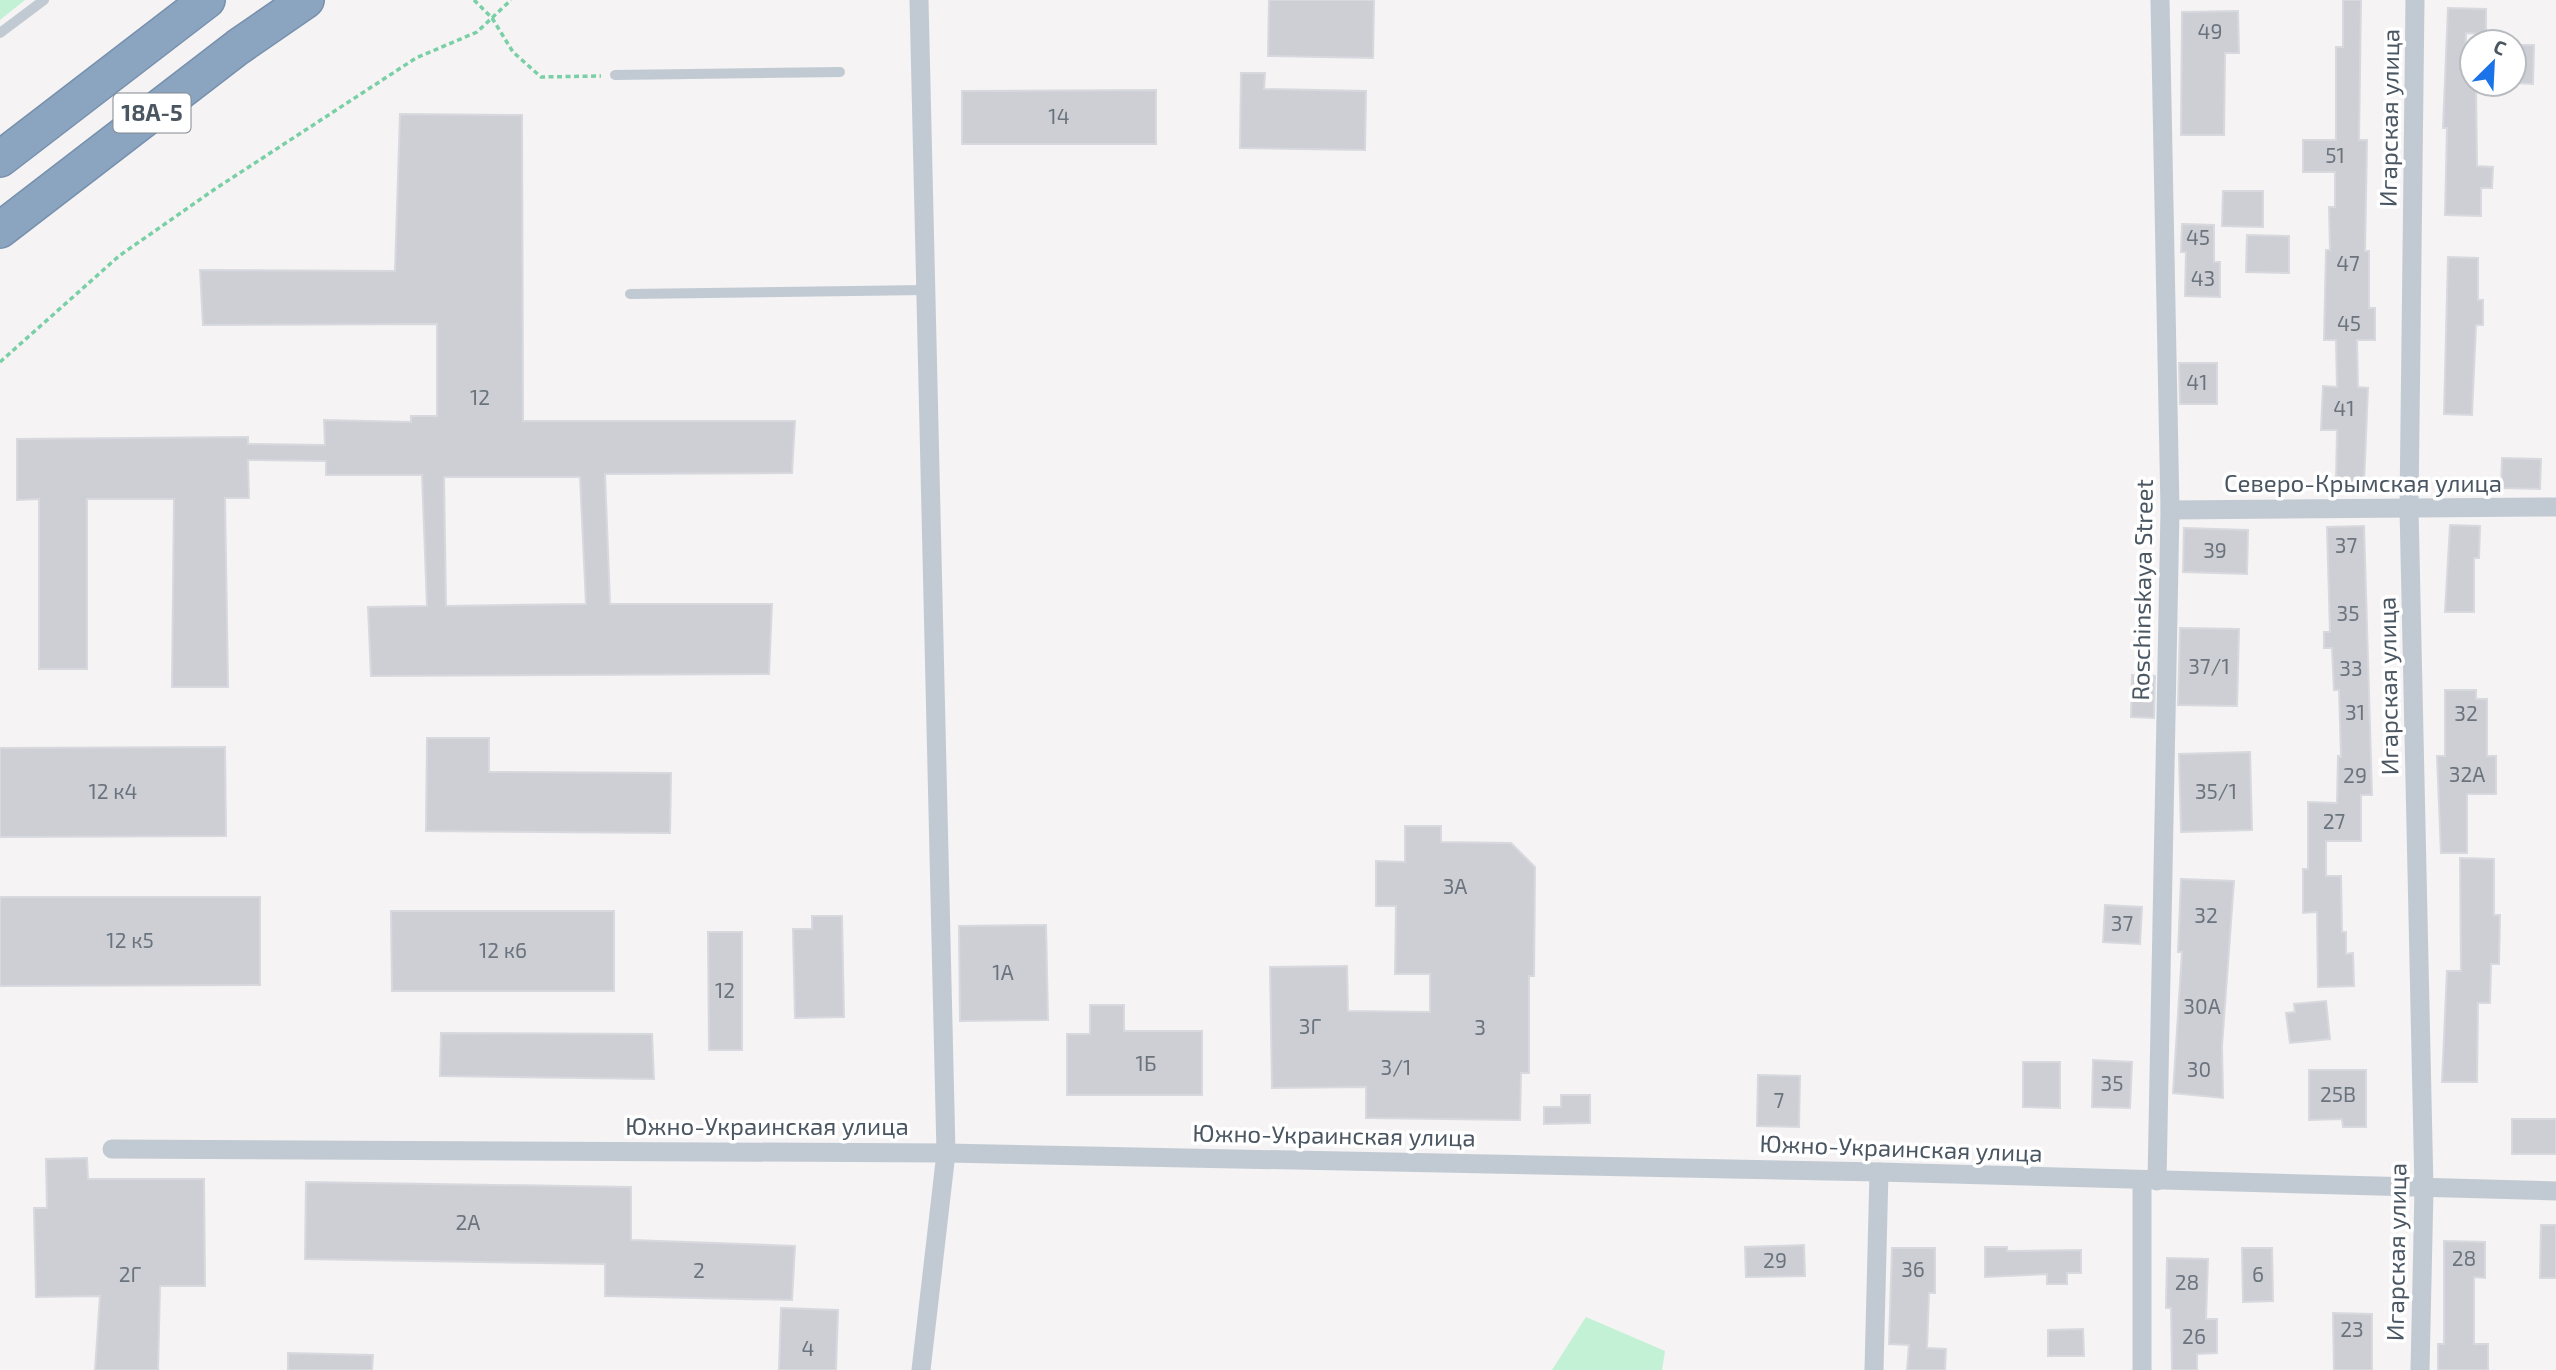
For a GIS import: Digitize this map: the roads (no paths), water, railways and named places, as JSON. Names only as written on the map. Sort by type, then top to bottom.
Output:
[{"type":"highway","name":"18А-5","points":[[0,159],[206,0]]},
{"type":"highway","name":"18А-5","points":[[0,230],[238,47],[306,0]]},
{"type":"street","points":[[919,0],[946,1153],[921,1370]]},
{"type":"street","name":"Roschinskaya Street","points":[[2142,1370],[2170,510],[2160,0]]},
{"type":"street","name":"Игарская улица","points":[[2415,0],[2409,508],[2424,1189],[2420,1370]]},
{"type":"street","name":"Северо-Крымская улица","points":[[2170,510],[2556,507]]},
{"type":"street","name":"Южно-Украинская улица","points":[[111,1149],[946,1153],[1879,1172],[2556,1191]]},
{"type":"street","points":[[1874,1370],[1879,1172]]},
{"type":"lane","points":[[0,33],[44,0]]},
{"type":"lane","points":[[615,75],[840,72]]},
{"type":"lane","points":[[630,294],[926,289]]}]
